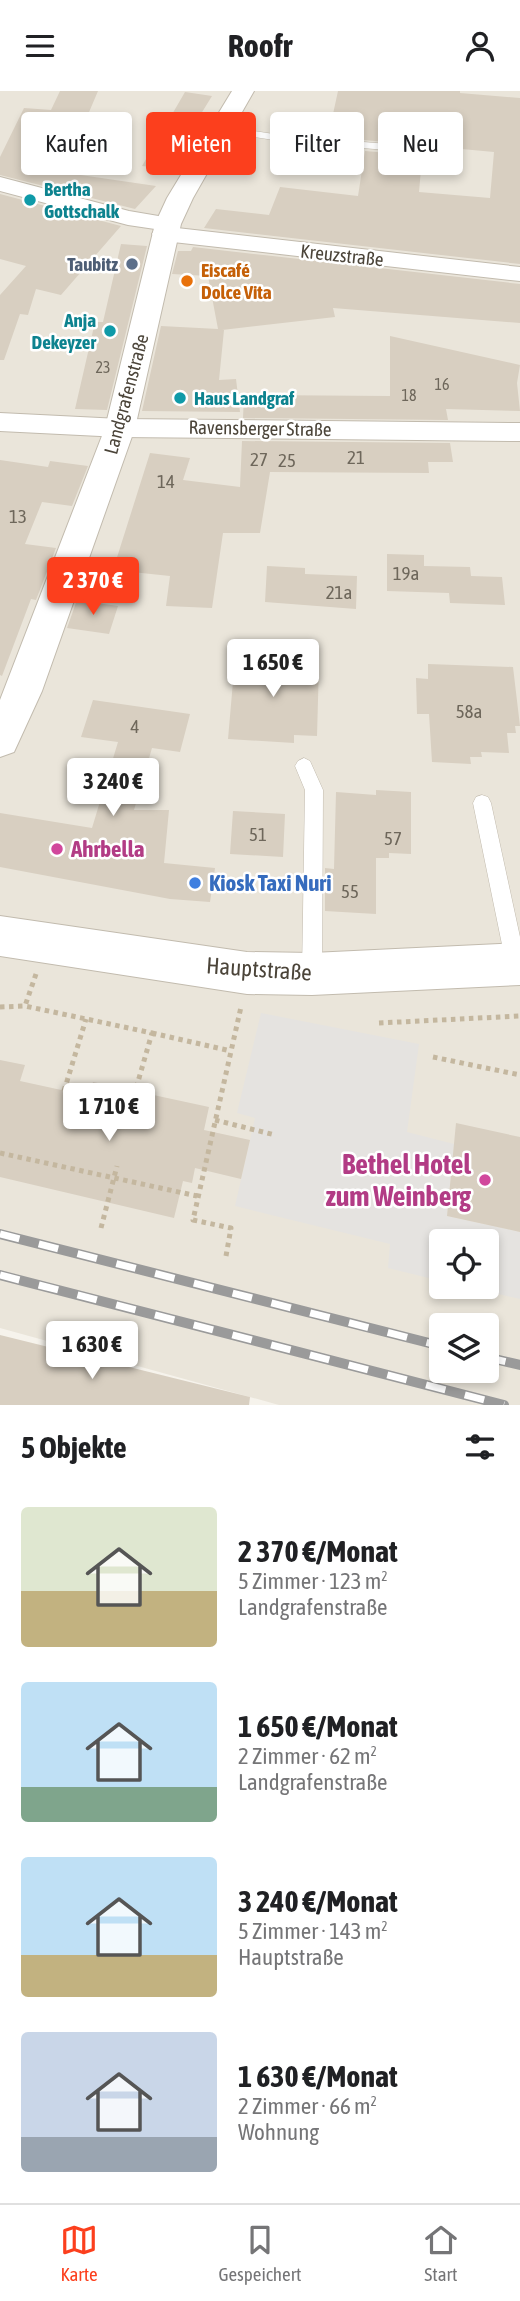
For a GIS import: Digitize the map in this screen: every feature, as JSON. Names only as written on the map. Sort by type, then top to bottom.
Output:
[{"type":"street","name":"Landgrafenstraße","points":[[230,112],[243,91]]},
{"type":"street","name":"Landgrafenstraße","points":[[0,741],[32,668],[121,428],[166,229],[193,175]]},
{"type":"street","name":"Kreuzstraße","points":[[0,184],[166,229],[520,274]]},
{"type":"street","name":"Ravensberger Straße","points":[[0,422],[121,428],[520,432]]},
{"type":"street","name":"Hauptstraße","points":[[0,936],[247,973],[312,974],[518,964]]},
{"type":"lane","points":[[256,134],[378,146]]},
{"type":"lane","points":[[304,766],[314,790],[312,974]]},
{"type":"lane","points":[[482,803],[518,964]]},
{"type":"path","points":[[25,1006],[39,966]]},
{"type":"path","points":[[226,1257],[231,1229],[193,1220],[243,1001]]},
{"type":"path","points":[[0,1007],[25,1006],[231,1051]]},
{"type":"path","points":[[379,1023],[520,1016]]},
{"type":"path","points":[[64,1091],[86,1019]]},
{"type":"path","points":[[135,1092],[152,1033]]},
{"type":"path","points":[[433,1057],[520,1075]]},
{"type":"path","points":[[215,1120],[275,1135]]},
{"type":"path","points":[[0,1153],[198,1196]]},
{"type":"path","points":[[100,1228],[117,1166]]},
{"type":"shaded area","points":[[0,91],[520,91],[520,1405],[279,1405],[0,1328]]},
{"type":"shaded area","points":[[261,1013],[419,1044],[407,1132],[454,1144],[447,1216],[520,1232],[520,1299],[499,1294],[499,1229],[429,1229],[429,1278],[388,1268],[390,1244],[235,1206],[255,1118],[237,1113]]},
{"type":"building","points":[[60,91],[98,91],[89,112],[22,112],[24,108],[51,110]]},
{"type":"building","points":[[338,91],[460,91],[520,98],[520,264],[204,228],[216,209],[269,215],[280,187],[358,196],[361,175],[364,175],[365,151],[378,152],[378,175],[420,175],[419,192],[490,198],[494,152],[463,149],[463,112],[378,112],[378,141],[364,140],[364,112],[333,112]]},
{"type":"building","points":[[185,92],[212,96],[202,112],[173,112]]},
{"type":"building","points":[[21,114],[21,175],[81,175],[156,186],[135,209],[0,175],[0,157]]},
{"type":"building","points":[[0,194],[121,226],[61,295],[36,289],[28,315],[20,314],[4,360],[0,360],[0,295],[26,266],[0,259]]},
{"type":"building","points":[[121,244],[147,246],[107,410],[75,409],[95,322],[103,322]]},
{"type":"building","points":[[193,247],[520,284],[520,323],[333,308],[335,317],[222,330],[219,380],[236,379],[240,412],[142,411],[161,326],[218,329],[208,276],[172,274],[178,251],[191,251]]},
{"type":"building","points":[[390,336],[520,365],[517,383],[520,411],[446,409],[448,420],[243,418],[244,395],[390,396]]},
{"type":"building","points":[[242,441],[450,443],[453,462],[428,462],[429,473],[270,472],[260,533],[223,533],[212,608],[166,606],[170,576],[113,570],[150,453],[190,458],[183,480],[240,487]]},
{"type":"building","points":[[0,460],[48,467],[50,461],[88,466],[72,506],[42,502],[25,544],[56,548],[36,600],[31,599],[2,676],[0,675]]},
{"type":"building","points":[[387,554],[424,555],[424,566],[470,567],[471,576],[502,577],[505,605],[450,603],[449,593],[387,591]]},
{"type":"building","points":[[267,566],[305,568],[305,574],[357,576],[356,609],[265,602]]},
{"type":"building","points":[[77,600],[118,606],[109,634],[67,628]]},
{"type":"building","points":[[240,651],[284,653],[284,662],[319,664],[317,736],[294,735],[294,743],[228,739],[234,670],[238,670]]},
{"type":"building","points":[[428,664],[513,667],[520,726],[515,726],[516,733],[507,733],[509,753],[481,752],[482,757],[470,757],[471,764],[432,762],[429,714],[417,714],[416,678],[428,679]]},
{"type":"building","points":[[93,700],[190,714],[180,752],[152,748],[134,810],[169,810],[164,863],[215,868],[210,902],[170,899],[0,867],[0,813],[92,828],[118,742],[81,737]]},
{"type":"building","points":[[376,790],[411,792],[411,854],[389,853],[389,858],[376,858],[376,914],[325,911],[325,868],[334,869],[336,792],[376,795]]},
{"type":"building","points":[[233,811],[285,814],[283,857],[230,854]]},
{"type":"building","points":[[0,1060],[25,1065],[20,1081],[89,1096],[93,1082],[209,1107],[204,1130],[250,1140],[241,1179],[195,1168],[192,1183],[183,1181],[174,1218],[0,1177]]},
{"type":"building","name":"Bethel Hotel zum Weinberg","points":[[456,1123],[520,1137],[520,1232],[447,1216]]},
{"type":"building","points":[[0,1335],[250,1397],[249,1405],[0,1405]]},
{"type":"railway","points":[[0,1234],[429,1343]]},
{"type":"railway","points":[[0,1275],[504,1405]]},
{"type":"railway","points":[[499,1360],[520,1365]]},
{"type":"place","name":"Bertha Gottschalk","points":[[30,200]]},
{"type":"place","name":"Taubitz","points":[[132,264]]},
{"type":"place","name":"Eiscafé Dolce Vita","points":[[187,281]]},
{"type":"place","name":"Anja Dekeyzer","points":[[110,331]]},
{"type":"place","name":"Haus Landgraf","points":[[180,398]]},
{"type":"place","name":"Ahrbella","points":[[57,849]]},
{"type":"place","name":"Kiosk Taxi Nuri","points":[[195,883]]},
{"type":"place","name":"Bethel Hotel zum Weinberg","points":[[485,1180]]}]
